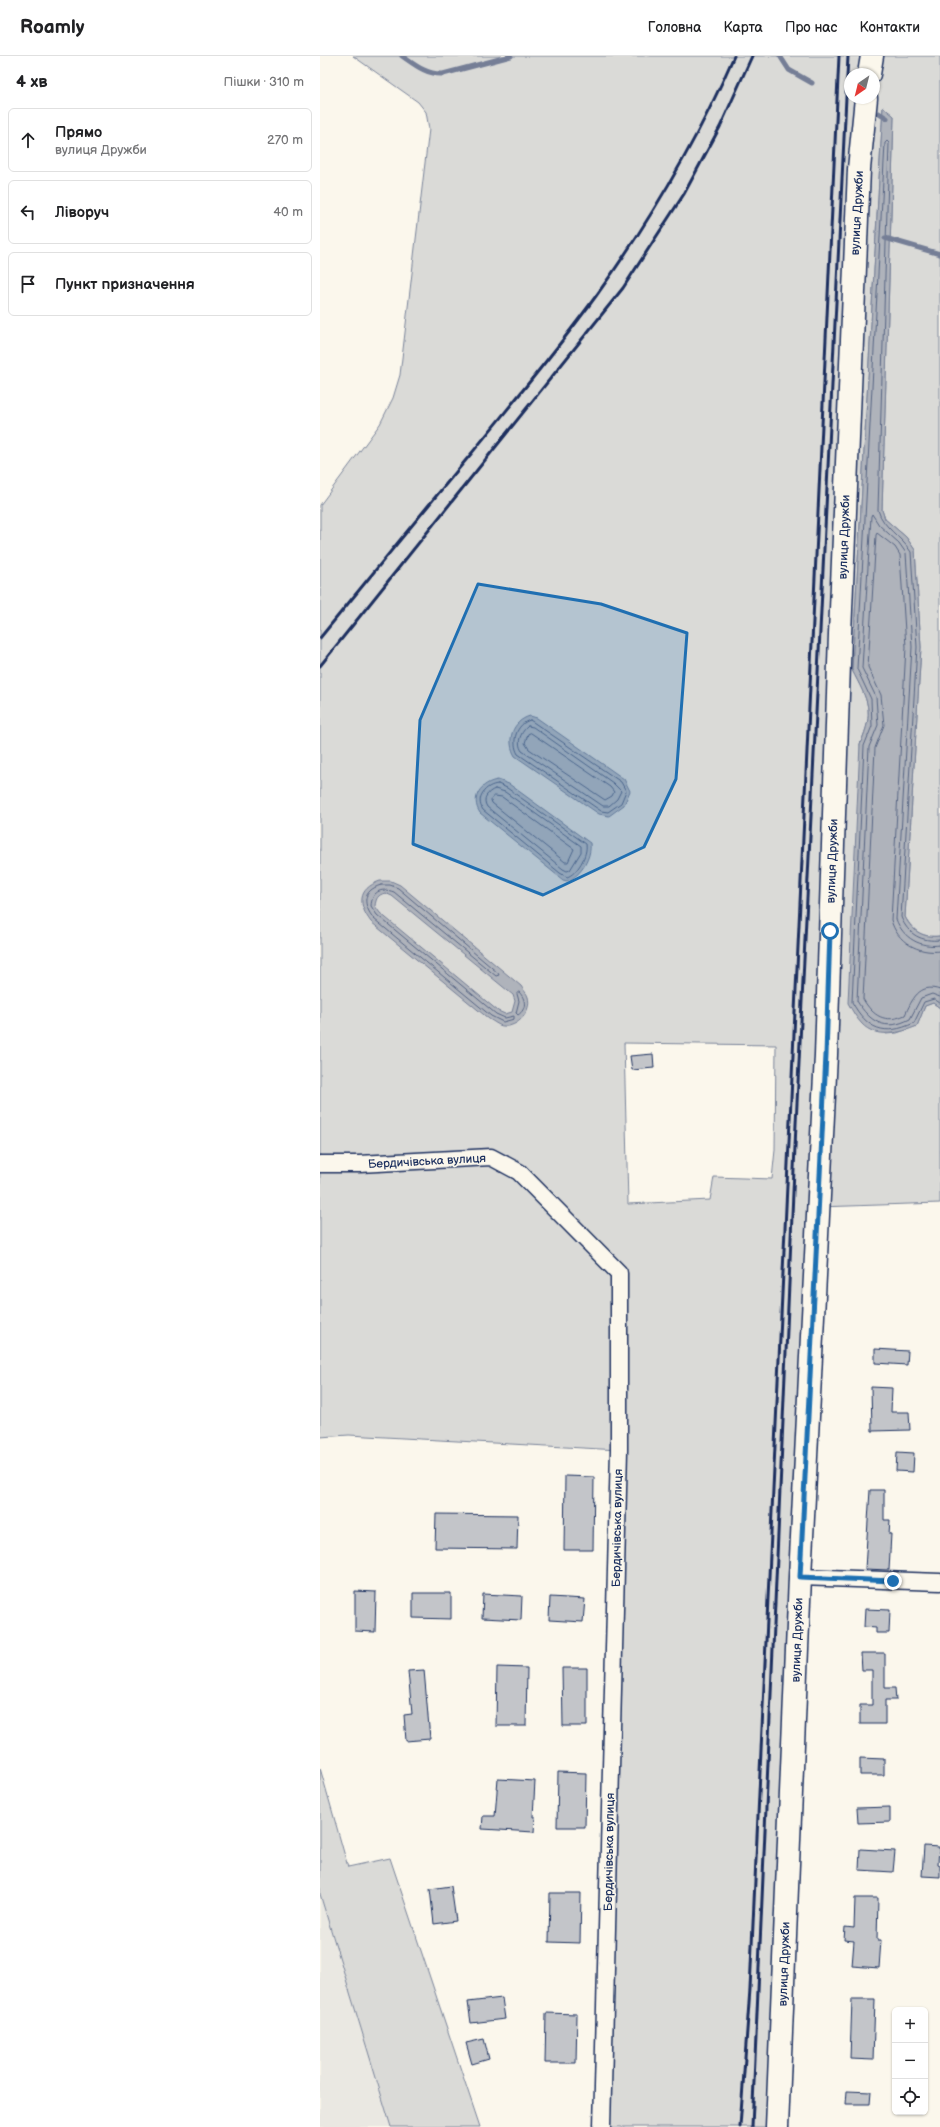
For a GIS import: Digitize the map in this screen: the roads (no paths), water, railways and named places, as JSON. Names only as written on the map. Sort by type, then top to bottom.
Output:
[{"type":"street","points":[[870,68],[872,56]]},
{"type":"street","name":"вулиця Дружби","points":[[777,2127],[800,1577],[826,1055],[840,634],[859,169],[865,104]]},
{"type":"street","name":"Бердичівська вулиця","points":[[320,1164],[359,1164],[491,1157],[519,1172],[619,1273],[619,1450],[602,2127]]},
{"type":"street","points":[[800,1577],[940,1582]]},
{"type":"water","points":[[883,107],[894,116],[882,510],[885,519],[906,537],[915,550],[921,647],[905,917],[911,927],[919,933],[928,936],[940,936],[940,1008],[933,1003],[925,1006],[917,1026],[904,1031],[889,1033],[874,1032],[868,1029],[854,1014],[848,1003],[860,744],[865,733],[868,714],[866,698],[852,670]]},
{"type":"water","points":[[530,716],[537,718],[624,779],[630,791],[624,805],[609,816],[599,814],[515,756],[511,744],[512,732],[519,722]]},
{"type":"water","points":[[498,780],[509,784],[590,843],[587,860],[581,870],[572,879],[567,881],[563,880],[480,813],[476,802],[479,792],[482,787],[492,781]]},
{"type":"water","points":[[380,881],[391,881],[400,885],[521,986],[529,1002],[523,1018],[509,1026],[500,1025],[489,1019],[371,922],[364,910],[362,898],[367,888]],"holes":[[[385,893],[392,896],[513,995],[515,1001],[512,1012],[505,1014],[498,1011],[380,913],[375,906],[378,897]]]},
{"type":"waterway","points":[[402,56],[416,66],[437,74],[443,74],[511,56]]},
{"type":"waterway","points":[[780,56],[789,70],[812,83]]},
{"type":"waterway","points":[[879,113],[887,118]]},
{"type":"waterway","points":[[885,238],[940,254]]},
{"type":"railway","points":[[320,638],[535,376],[616,268],[654,210],[688,150],[720,88],[734,56]]},
{"type":"railway","points":[[320,666],[623,288],[684,194],[720,127],[752,56]]},
{"type":"railway","points":[[740,2127],[750,1989],[839,56]]},
{"type":"railway","points":[[752,2127],[796,1124],[848,56]]}]
